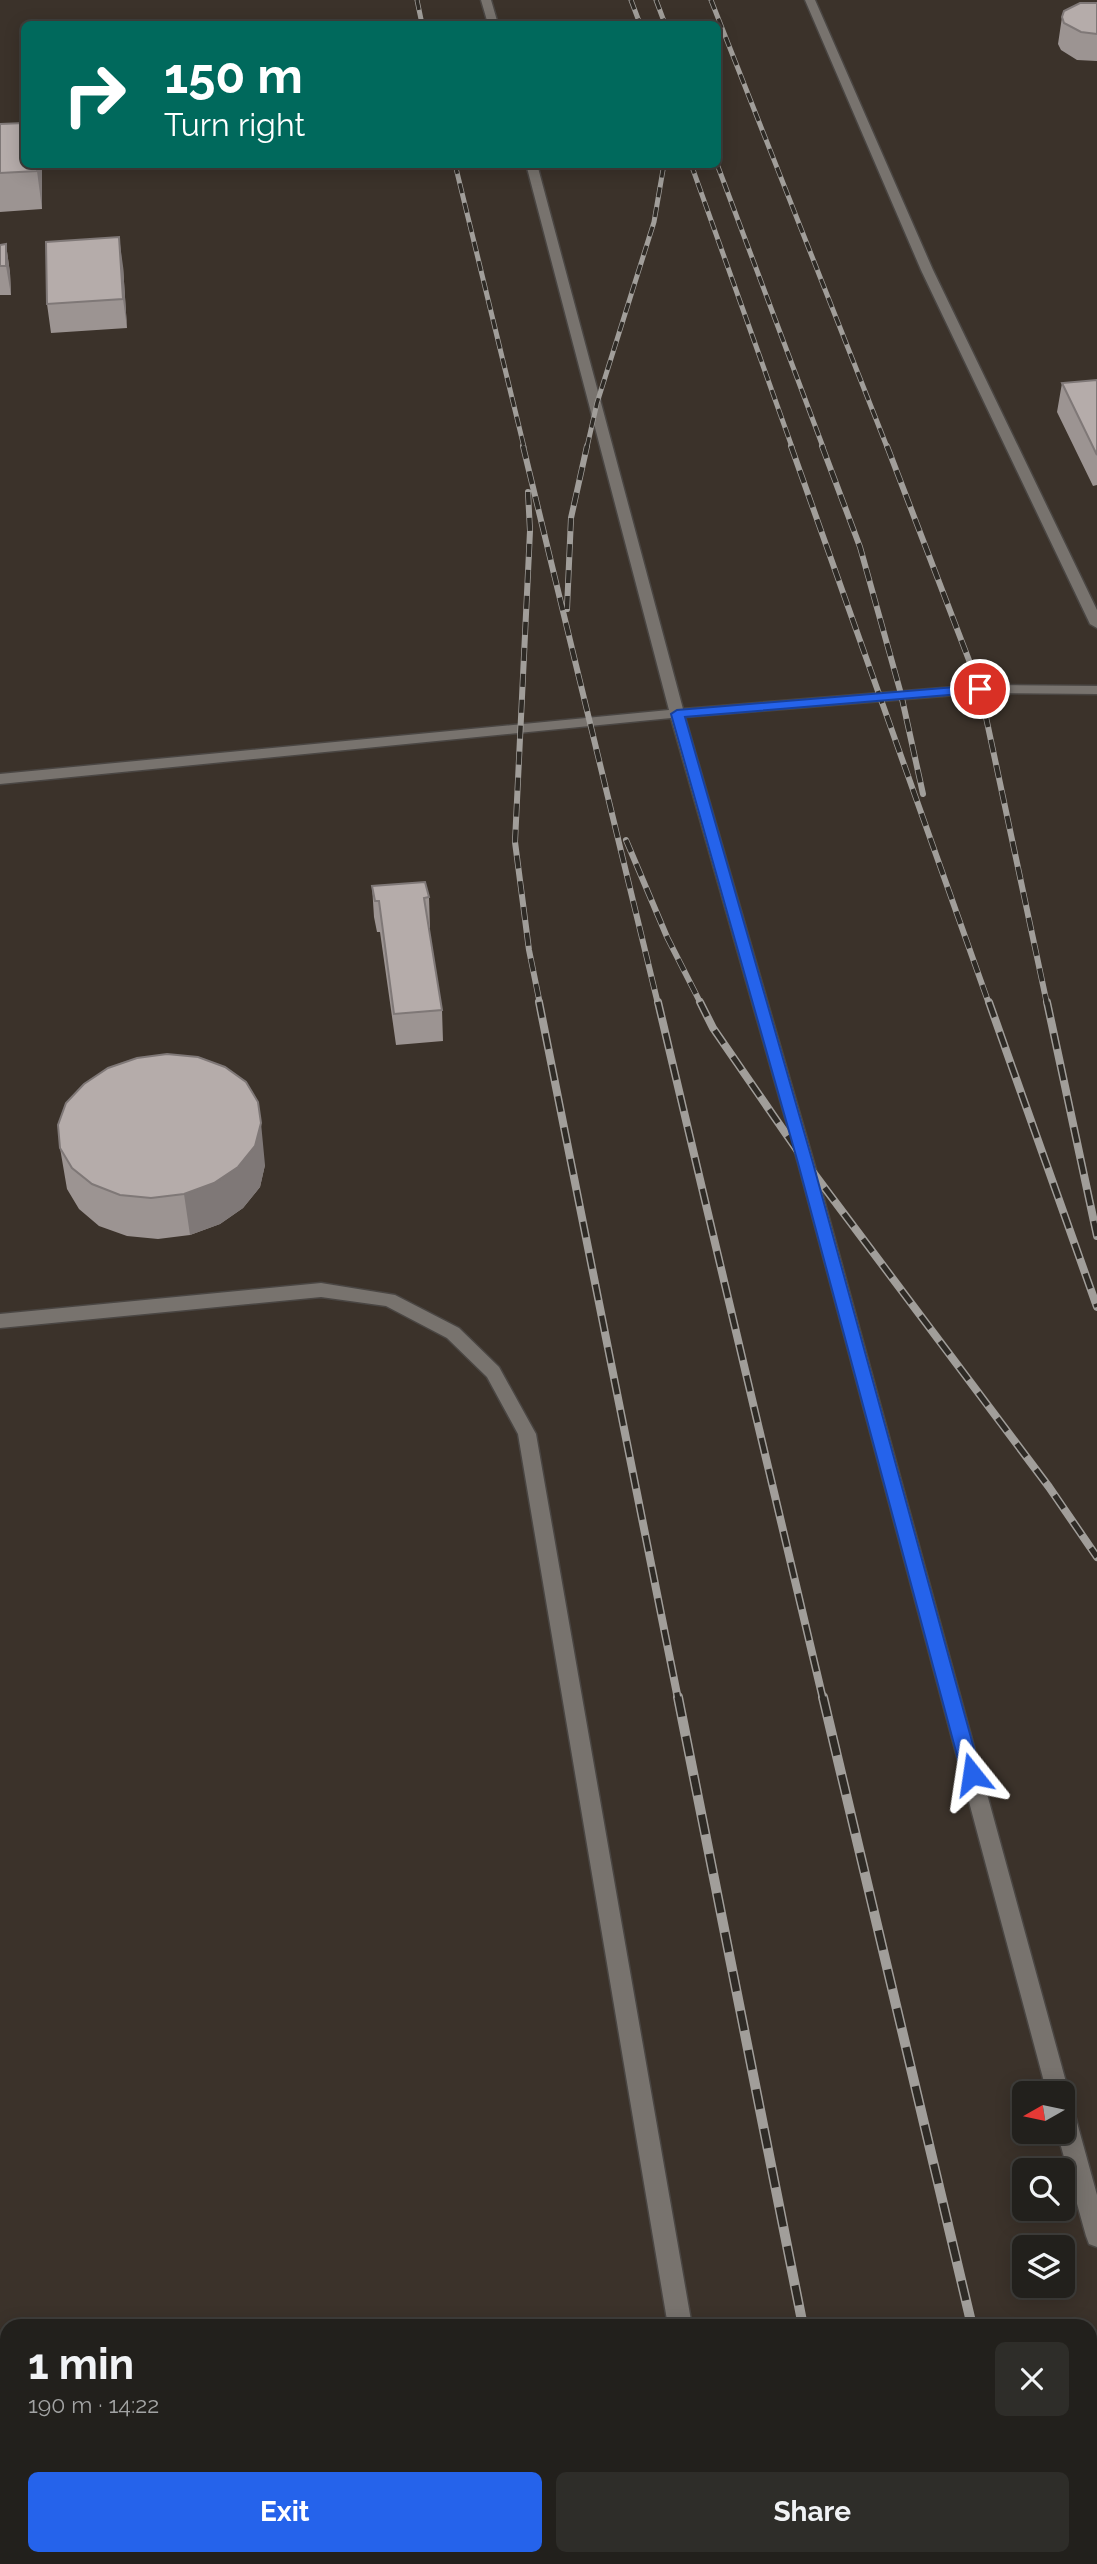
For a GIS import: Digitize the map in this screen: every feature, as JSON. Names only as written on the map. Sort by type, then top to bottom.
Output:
[{"type":"lane","points":[[486,0],[492,21]]},
{"type":"lane","points":[[810,0],[927,270],[1097,624]]},
{"type":"lane","points":[[532,168],[677,714],[802,1150],[1055,2081]]},
{"type":"lane","points":[[0,779],[520,727],[980,689],[1097,690]]},
{"type":"lane","points":[[0,1321],[321,1290],[390,1300],[453,1333],[494,1372],[527,1434],[679,2319]]},
{"type":"lane","points":[[1072,2144],[1097,2236]]},
{"type":"shaded area","points":[[0,0],[1097,0],[1097,2319],[0,2319]]},
{"type":"building","points":[[1080,3],[1097,3],[1097,34],[1081,32],[1064,23],[1064,11]]},
{"type":"building","points":[[21,123],[21,168],[37,168],[37,171],[0,173],[0,124]]},
{"type":"building","points":[[119,237],[123,299],[47,304],[46,242]]},
{"type":"building","points":[[6,244],[6,266],[0,266],[0,245]]},
{"type":"building","points":[[1097,380],[1097,455],[1062,383]]},
{"type":"building","points":[[425,882],[429,897],[424,898],[442,1010],[394,1014],[379,901],[375,901],[372,886]]},
{"type":"building","points":[[167,1054],[198,1057],[225,1067],[246,1082],[258,1102],[261,1123],[255,1146],[238,1167],[214,1183],[184,1194],[151,1198],[120,1195],[92,1184],[72,1168],[60,1148],[58,1125],[66,1103],[84,1084],[108,1068],[137,1058]]},
{"type":"railway","points":[[417,0],[421,21]]},
{"type":"railway","points":[[631,0],[639,21]]},
{"type":"railway","points":[[656,0],[664,21]]},
{"type":"railway","points":[[711,0],[719,21]]},
{"type":"railway","points":[[721,25],[887,447]]},
{"type":"railway","points":[[456,168],[524,447]]},
{"type":"railway","points":[[587,447],[597,403],[654,222],[663,168]]},
{"type":"railway","points":[[692,168],[792,447]]},
{"type":"railway","points":[[718,168],[823,447]]},
{"type":"railway","points":[[523,446],[658,1004]]},
{"type":"railway","points":[[567,609],[571,518],[587,446]]},
{"type":"railway","points":[[791,446],[989,1004]]},
{"type":"railway","points":[[822,446],[860,547],[901,694],[923,794]]},
{"type":"railway","points":[[887,446],[980,689],[1047,1004]]},
{"type":"railway","points":[[528,492],[530,531],[515,842],[529,950],[540,1004]]},
{"type":"railway","points":[[626,840],[667,937],[701,1004]]},
{"type":"railway","points":[[539,1002],[678,1699]]},
{"type":"railway","points":[[658,1002],[823,1699]]},
{"type":"railway","points":[[989,1002],[1097,1307]]},
{"type":"railway","points":[[1047,1002],[1097,1236]]},
{"type":"railway","points":[[701,1004],[713,1028],[806,1163],[1049,1487],[1097,1557]]},
{"type":"railway","points":[[678,1697],[802,2319]]},
{"type":"railway","points":[[823,1697],[970,2319]]},
{"type":"route","points":[[972,1774],[806,1163],[677,714],[980,689]]}]
